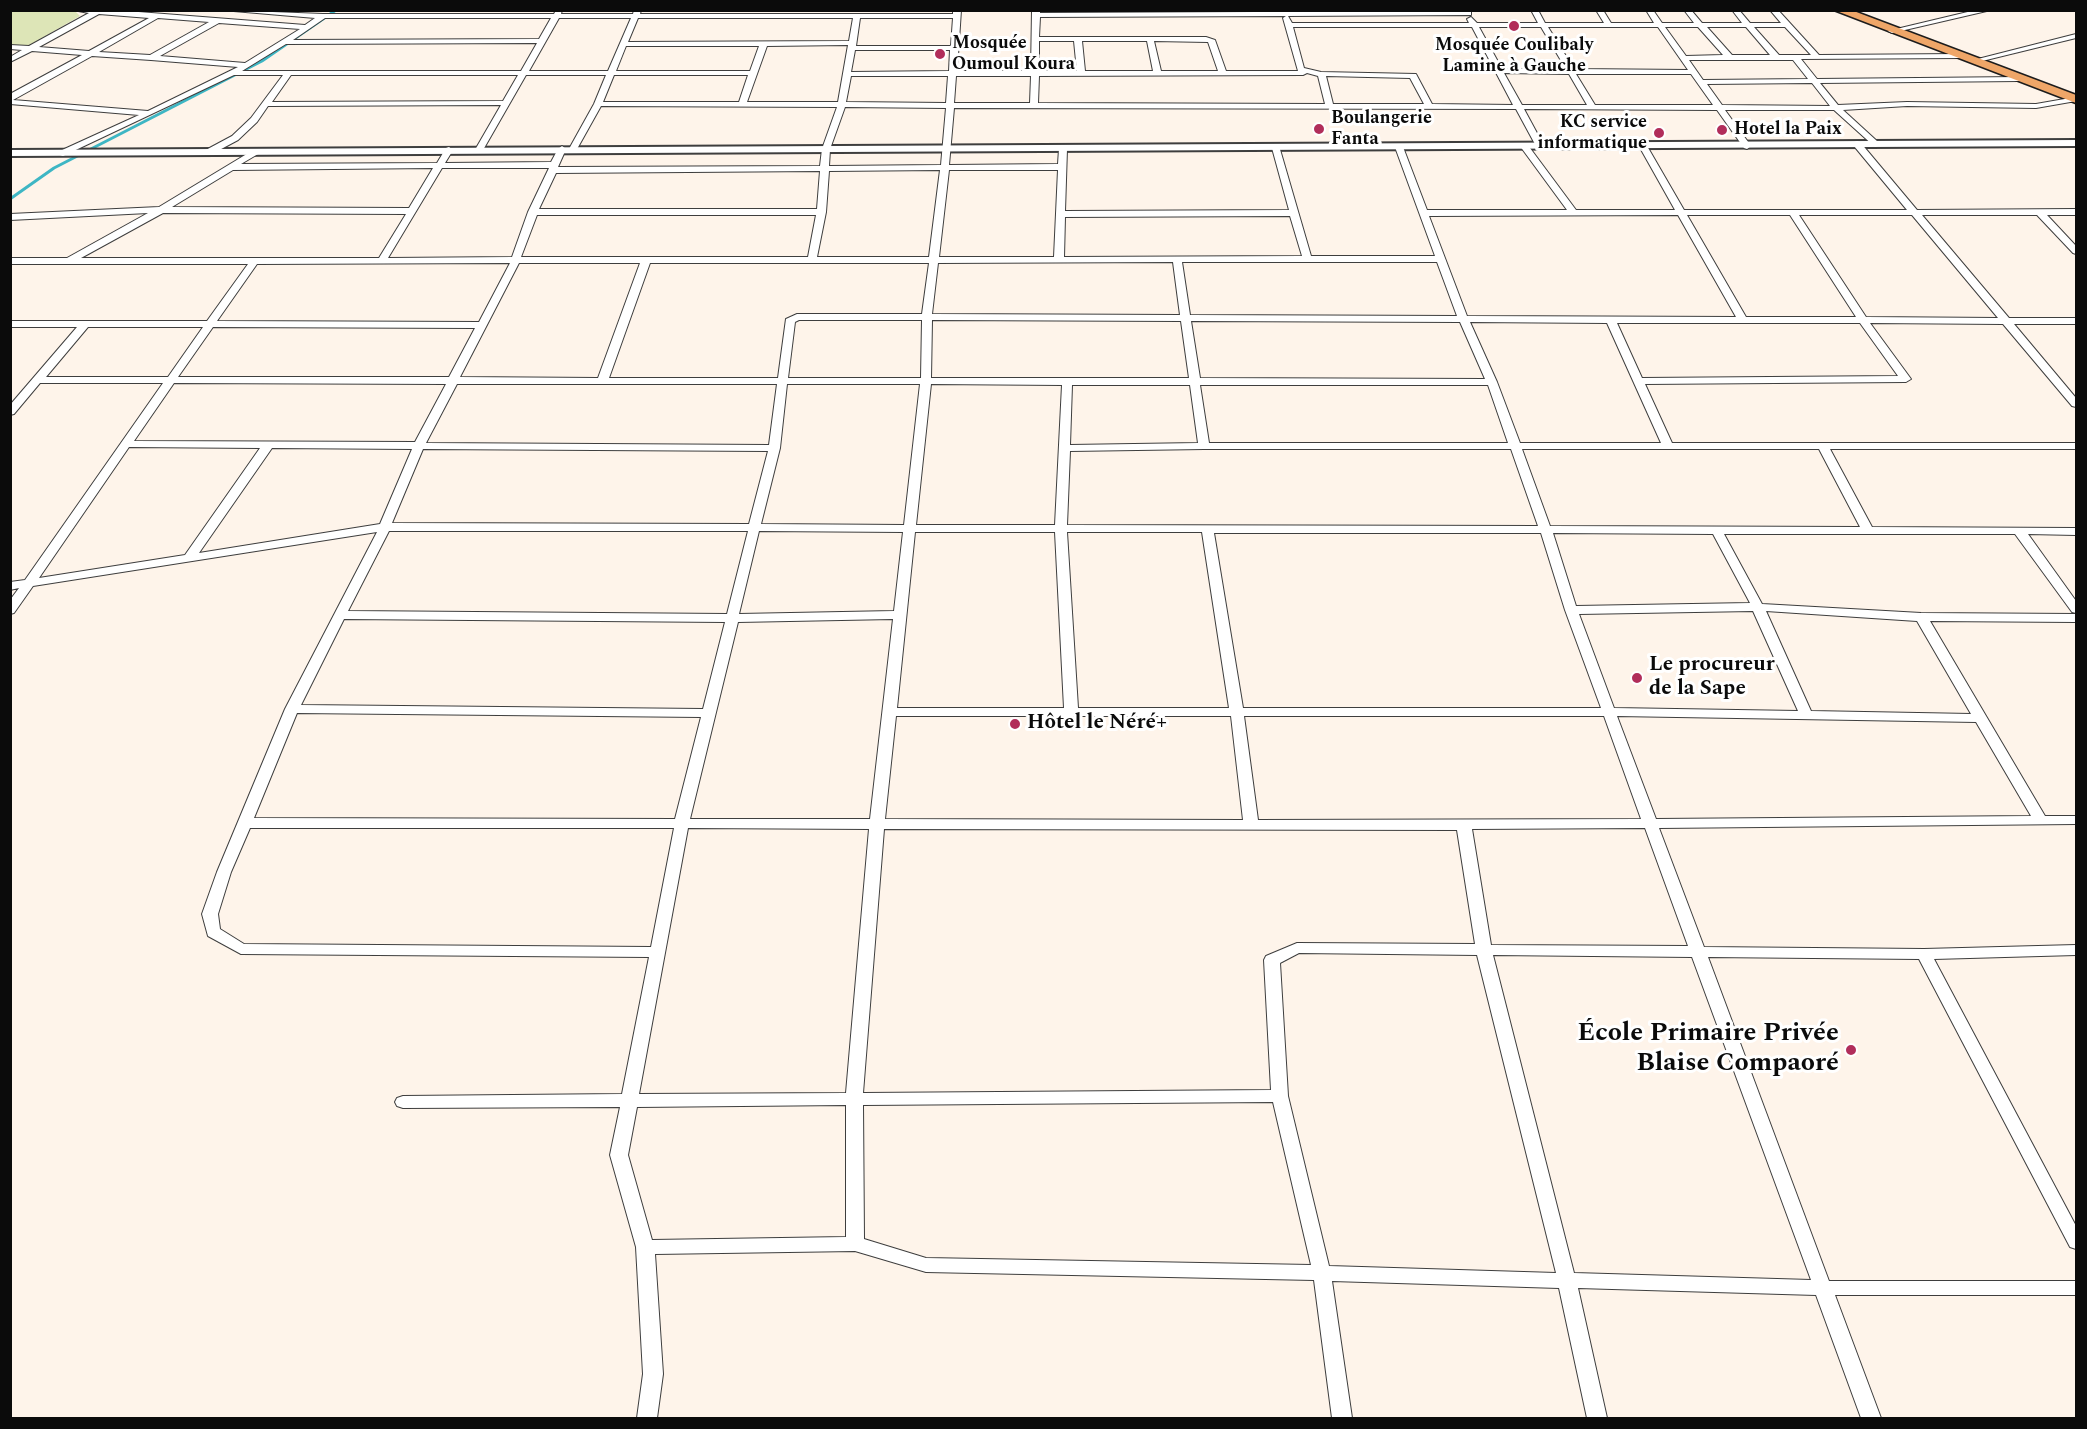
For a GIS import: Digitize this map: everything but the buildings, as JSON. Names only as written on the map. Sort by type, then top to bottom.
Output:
[{"type":"main road","points":[[1839,10],[2076,99]]},
{"type":"street","points":[[76,10],[309,27]]},
{"type":"street","points":[[225,10],[323,16],[557,13],[857,16],[957,13],[947,149],[927,318],[926,380],[877,824],[854,1098],[855,1244]]},
{"type":"street","points":[[1534,10],[1592,106]]},
{"type":"street","points":[[1599,10],[1609,25]]},
{"type":"street","points":[[1649,10],[1747,146]]},
{"type":"street","points":[[1687,10],[1730,58]]},
{"type":"street","points":[[1735,10],[1777,58]]},
{"type":"street","points":[[1773,10],[1818,58]]},
{"type":"street","points":[[1892,31],[1988,10]]},
{"type":"street","points":[[10,60],[97,12]]},
{"type":"street","points":[[1286,12],[1304,73]]},
{"type":"street","points":[[1034,105],[1036,13],[1467,12],[1540,146]]},
{"type":"street","points":[[479,150],[557,13]]},
{"type":"street","points":[[637,13],[598,104],[553,167],[515,261],[420,444],[385,527],[292,709],[247,823],[224,872],[210,914],[213,932],[241,949],[656,952]]},
{"type":"street","points":[[10,100],[156,16]]},
{"type":"street","points":[[63,153],[176,102],[247,65],[323,16]]},
{"type":"street","points":[[812,259],[821,212],[826,149],[842,104],[857,16]]},
{"type":"street","points":[[151,58],[216,21]]},
{"type":"street","points":[[1289,25],[1786,25]]},
{"type":"street","points":[[1974,61],[2076,36]]},
{"type":"street","points":[[1036,39],[1211,40],[1222,73]]},
{"type":"street","points":[[1078,39],[1081,73]]},
{"type":"street","points":[[1150,39],[1157,73]]},
{"type":"street","points":[[285,42],[541,42]]},
{"type":"street","points":[[624,44],[954,48]]},
{"type":"street","points":[[742,104],[764,44]]},
{"type":"street","points":[[10,47],[247,65]]},
{"type":"street","points":[[1684,58],[1961,56]]},
{"type":"street","points":[[1796,58],[1836,108],[1875,144]]},
{"type":"street","points":[[1499,71],[1693,72]]},
{"type":"street","points":[[230,73],[752,73]]},
{"type":"street","points":[[848,74],[1304,73],[1413,76],[1429,106]]},
{"type":"street","points":[[207,153],[235,138],[267,104],[288,74]]},
{"type":"street","points":[[1321,74],[1330,106]]},
{"type":"street","points":[[1700,82],[2019,79]]},
{"type":"street","points":[[598,104],[1836,108],[1906,104],[2036,106],[2076,99]]},
{"type":"street","points":[[10,100],[149,113]]},
{"type":"street","points":[[267,104],[506,103]]},
{"type":"street","points":[[10,153],[2076,143]]},
{"type":"street","points":[[1857,144],[2076,404]]},
{"type":"street","points":[[1524,146],[1573,212]]},
{"type":"street","points":[[1643,146],[1742,318]]},
{"type":"street","points":[[1399,147],[1463,318],[1492,382],[1546,531],[1571,610],[1871,1419]]},
{"type":"street","points":[[1276,148],[1307,259]]},
{"type":"street","points":[[1059,259],[1062,149]]},
{"type":"street","points":[[382,260],[449,150]]},
{"type":"street","points":[[68,261],[161,210],[255,152]]},
{"type":"street","points":[[231,167],[440,165],[1062,167]]},
{"type":"street","points":[[10,217],[161,210],[411,211]]},
{"type":"street","points":[[533,212],[821,212]]},
{"type":"street","points":[[1424,213],[2076,212]]},
{"type":"street","points":[[1060,214],[1294,213]]},
{"type":"street","points":[[1638,381],[1906,379],[1862,319],[1793,213]]},
{"type":"street","points":[[2040,213],[2076,251]]},
{"type":"street","points":[[1178,259],[1204,446]]},
{"type":"street","points":[[10,261],[1441,259]]},
{"type":"street","points":[[10,610],[255,260]]},
{"type":"street","points":[[603,379],[646,260]]},
{"type":"street","points":[[647,1419],[653,1374],[645,1247],[619,1155],[627,1099],[682,822],[774,448],[790,321],[797,317],[1742,318],[2076,321]]},
{"type":"street","points":[[1610,318],[1668,446]]},
{"type":"street","points":[[10,324],[482,325]]},
{"type":"street","points":[[10,412],[85,324]]},
{"type":"street","points":[[39,380],[1492,382]]},
{"type":"street","points":[[1067,381],[1061,529],[1071,712]]},
{"type":"street","points":[[128,444],[420,444],[774,448]]},
{"type":"street","points":[[190,557],[269,444]]},
{"type":"street","points":[[1823,446],[1868,531]]},
{"type":"street","points":[[1065,448],[2076,446]]},
{"type":"street","points":[[10,586],[385,527],[911,526],[1061,529],[2076,531]]},
{"type":"street","points":[[1207,529],[1237,714],[1251,823]]},
{"type":"street","points":[[1718,531],[1758,607],[1806,714]]},
{"type":"street","points":[[2019,531],[2076,609]]},
{"type":"street","points":[[1571,610],[1758,607],[1921,617],[2076,618]]},
{"type":"street","points":[[340,615],[733,618],[900,615]]},
{"type":"street","points":[[1921,617],[2040,819]]},
{"type":"street","points":[[292,709],[710,713]]},
{"type":"street","points":[[889,712],[1237,714],[1609,712],[1980,718]]},
{"type":"street","points":[[247,823],[1464,825],[2076,820]]},
{"type":"street","points":[[1464,825],[1484,951],[1567,1281],[1597,1419]]},
{"type":"street","points":[[1342,1419],[1322,1273],[1280,1096],[1272,960],[1297,948],[1924,954],[2076,950]]},
{"type":"street","points":[[1924,954],[2076,1242]]},
{"type":"street","points":[[403,1102],[1280,1096]]},
{"type":"street","points":[[645,1247],[855,1244],[926,1265],[1322,1273],[1822,1288],[2076,1288]]},
{"type":"green space","points":[[10,11],[68,11],[76,12],[80,16],[28,46],[11,45]]},
{"type":"waterway","points":[[10,199],[54,168],[262,61],[336,10]]},
{"type":"place","name":"Mosquée Coulibaly Lamine à Gauche","points":[[1514,26]]},
{"type":"place","name":"Mosquée Oumoul Koura","points":[[940,54]]},
{"type":"place","name":"Boulangerie Fanta","points":[[1319,129]]},
{"type":"place","name":"Hotel la Paix","points":[[1722,130]]},
{"type":"place","name":"KC service informatique","points":[[1659,133]]},
{"type":"place","name":"Le procureur de la Sape","points":[[1637,678]]},
{"type":"place","name":"Hôtel le Néré+","points":[[1015,724]]},
{"type":"place","name":"École Primaire Privée Blaise Compaoré","points":[[1851,1050]]}]
